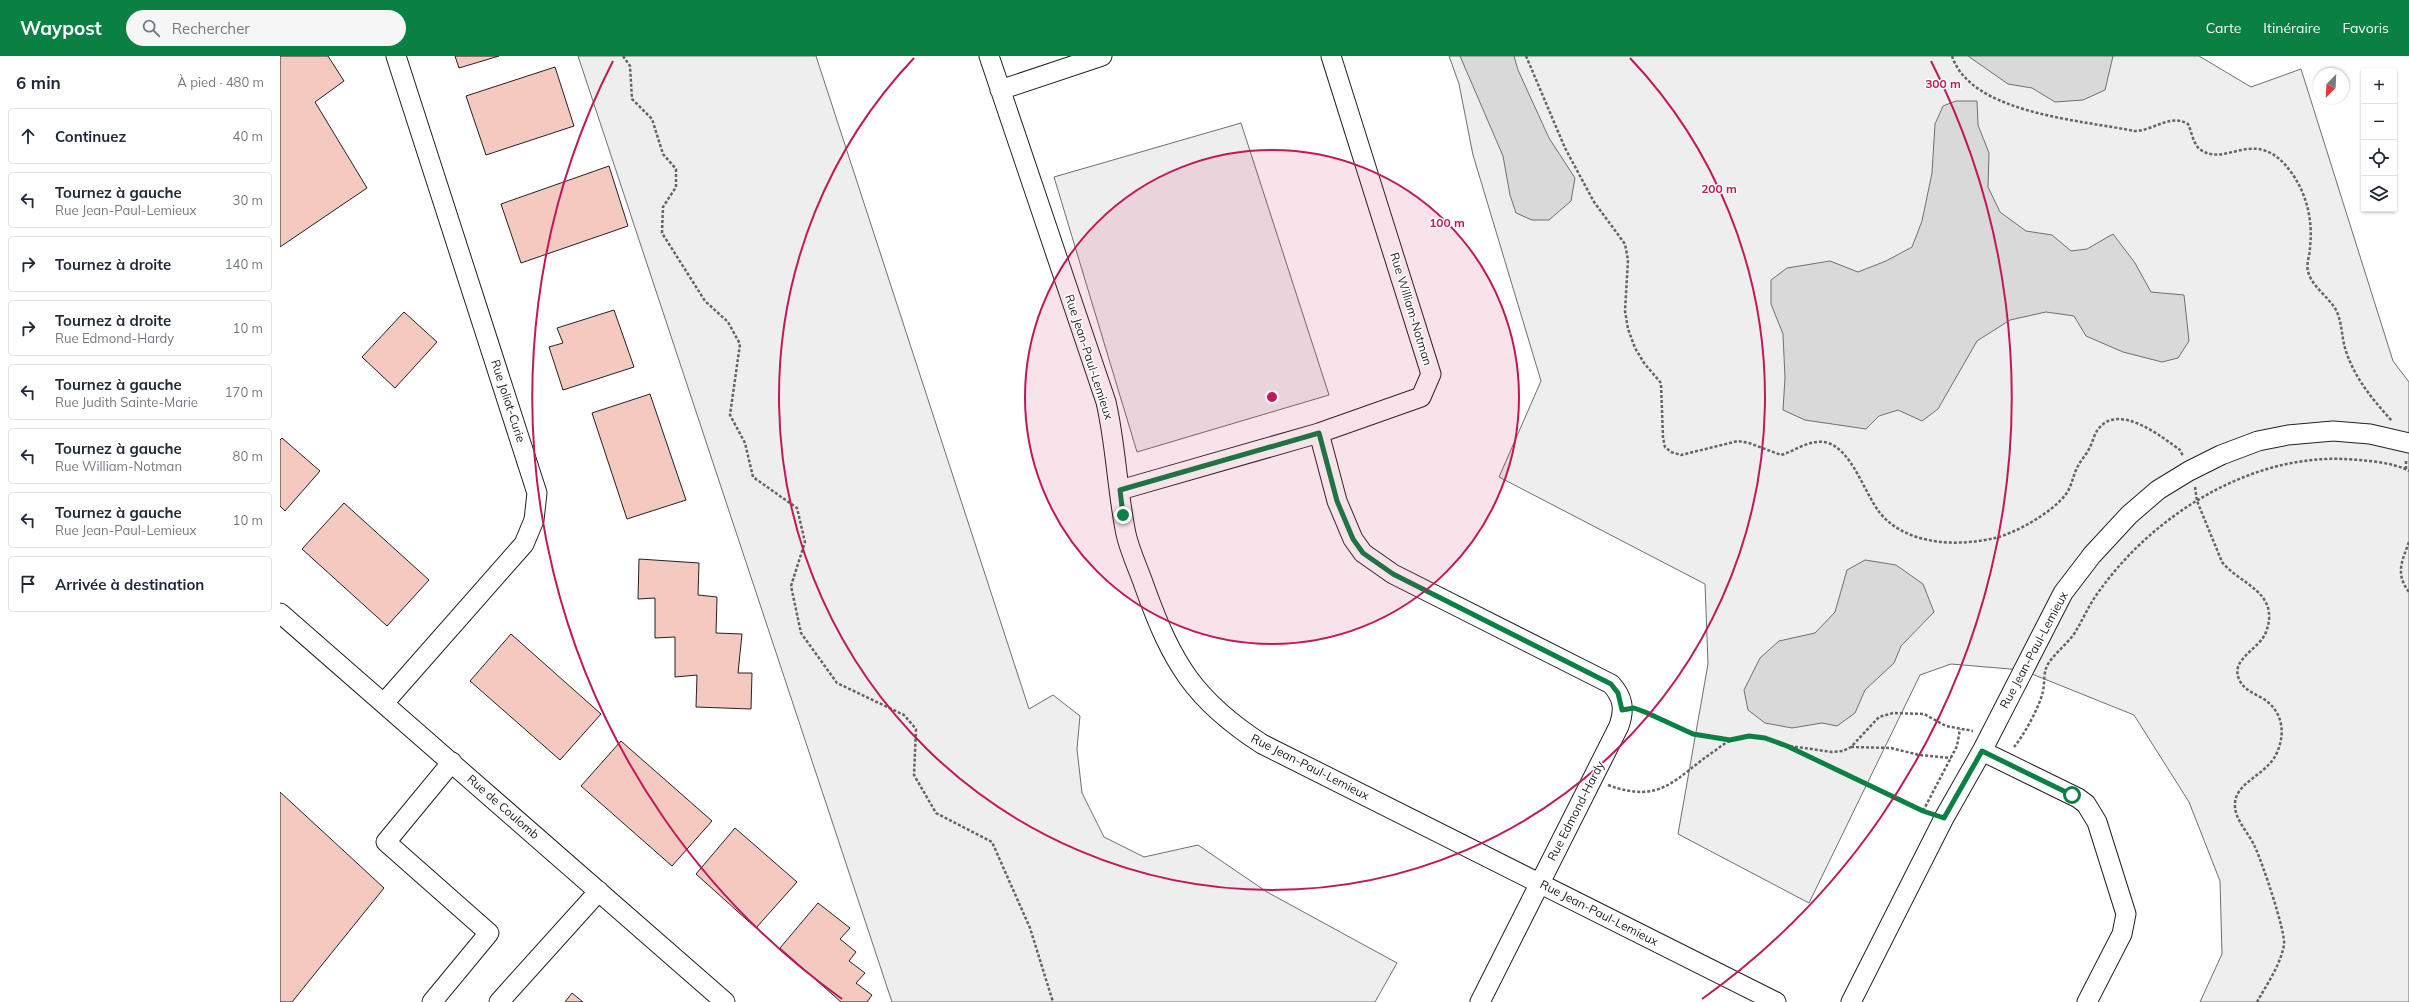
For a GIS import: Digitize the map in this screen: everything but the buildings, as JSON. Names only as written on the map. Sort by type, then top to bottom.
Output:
[{"type":"street","name":"Rue Joliot-Curie","points":[[384,704],[524,544],[534,520],[537,493],[396,56]]},
{"type":"street","name":"Rue Jean-Paul-Lemieux","points":[[989,56],[1106,402],[1112,431],[1127,535],[1162,635],[1182,671],[1210,704],[1243,732],[1262,744],[1776,1002]]},
{"type":"street","points":[[1000,90],[1102,56]]},
{"type":"street","name":"Rue William-Notman","points":[[1120,490],[1319,433],[1421,397],[1431,374],[1331,56]]},
{"type":"street","name":"Rue Jean-Paul-Lemieux","points":[[1851,1002],[1944,818],[1982,751],[2063,593],[2109,535],[2158,490],[2205,462],[2258,441],[2288,435],[2334,431],[2370,434],[2405,442]]},
{"type":"street","name":"Rue Edmond-Hardy","points":[[1319,433],[1344,522],[1363,553],[1393,574],[1611,684],[1618,693],[1622,710],[1619,726],[1480,1002]]},
{"type":"street","name":"Rue de Coulomb","points":[[280,613],[725,1002]]},
{"type":"street","points":[[1982,751],[2078,798],[2086,804],[2097,822],[2126,914],[2122,934],[2087,1002]]},
{"type":"street","points":[[432,1002],[489,933],[386,842],[452,762]]},
{"type":"street","points":[[499,1002],[599,891]]},
{"type":"path","points":[[623,56],[630,66],[632,99],[652,119],[663,154],[676,169],[676,187],[663,207],[662,233],[705,301],[728,322],[740,344],[730,415],[744,443],[753,478],[797,508],[805,542],[791,586],[801,633],[837,683],[904,714],[916,729],[914,775],[936,814],[992,842],[1030,928],[1053,1002]]},
{"type":"path","points":[[1526,56],[1565,148],[1594,202],[1625,244],[1628,260],[1625,311],[1628,329],[1635,348],[1644,363],[1661,383],[1663,438],[1665,447],[1672,452],[1681,455],[1738,441],[1749,443],[1781,455],[1812,442],[1834,445],[1844,452],[1879,512],[1889,522],[1914,537],[1941,542],[1995,538],[2036,519],[2066,495],[2077,467],[2090,448],[2094,436],[2100,427],[2109,421],[2122,419],[2147,428],[2180,450],[2185,459]]},
{"type":"path","points":[[1952,56],[1960,73],[1968,81],[2008,105],[2026,111],[2134,131],[2143,131],[2174,118],[2182,120],[2188,124],[2195,143],[2201,150],[2212,154],[2252,148],[2262,150],[2282,161],[2292,173],[2301,190],[2310,217],[2311,232],[2307,271],[2338,316],[2346,354],[2355,372],[2368,394],[2396,426],[2405,442],[2407,470]]},
{"type":"path","name":"Rue Jean-Paul-Lemieux","points":[[2010,750],[2019,740],[2037,706],[2043,690],[2044,677],[2048,665],[2074,634],[2100,590],[2142,543],[2176,515],[2197,501],[2245,477],[2274,468],[2333,459],[2361,460],[2407,470]]},
{"type":"path","points":[[2195,486],[2197,501],[2222,562],[2226,568],[2252,585],[2261,595],[2267,609],[2266,632],[2259,642],[2240,662],[2237,670],[2239,679],[2244,686],[2271,705],[2282,723],[2282,737],[2278,751],[2271,764],[2239,790],[2235,798],[2235,809],[2262,861],[2284,930],[2284,943],[2278,963],[2257,1002]]},
{"type":"path","points":[[2409,542],[2399,570],[2401,580],[2409,592]]},
{"type":"path","points":[[1622,710],[1634,708],[1693,734],[1730,740],[1749,736],[1765,738],[1787,746],[1923,811],[1944,818]]},
{"type":"path","points":[[1851,747],[1879,717],[1887,713],[1919,713],[1939,723],[1960,729],[1975,731]]},
{"type":"path","points":[[1923,811],[1957,746],[1960,729]]},
{"type":"path","points":[[1592,780],[1631,792],[1648,793],[1669,784],[1730,740]]},
{"type":"path","points":[[1787,746],[1832,752],[1851,747],[1891,748],[1919,755],[1951,758]]},
{"type":"shaded area","points":[[578,56],[816,56],[1029,709],[1053,695],[1080,716],[1077,749],[1082,793],[1104,837],[1144,857],[1198,845],[1267,892],[1397,963],[1375,1002],[892,1002]]},
{"type":"shaded area","points":[[1449,56],[2199,56],[2251,87],[2301,69],[2393,361],[2409,382],[2409,1002],[2200,1002],[2222,954],[2220,881],[2189,802],[2134,715],[2022,670],[1951,664],[1920,675],[1809,903],[1678,834],[1708,664],[1705,584],[1499,477],[1541,381],[1473,155],[1459,84]]},
{"type":"shaded area","points":[[1460,56],[1514,56],[1518,70],[1549,138],[1575,178],[1571,201],[1549,220],[1532,220],[1516,213],[1510,195],[1503,156]]},
{"type":"shaded area","points":[[1968,56],[2113,56],[2105,90],[2083,100],[2055,102],[2032,88],[2008,84]]},
{"type":"shaded area","points":[[1956,101],[1977,101],[1978,125],[1989,153],[1988,187],[2000,212],[2026,231],[2052,235],[2071,251],[2087,249],[2113,234],[2135,263],[2151,292],[2184,295],[2189,341],[2178,358],[2162,362],[2123,352],[2086,336],[2074,316],[2046,312],[2010,320],[1977,341],[1938,409],[1922,421],[1898,410],[1879,416],[1866,429],[1805,420],[1783,410],[1785,378],[1783,334],[1771,304],[1771,280],[1787,268],[1830,261],[1858,272],[1886,261],[1912,247],[1922,221],[1932,173],[1935,124],[1943,106]]},
{"type":"shaded area","points":[[1241,123],[1329,395],[1137,452],[1054,177]]},
{"type":"shaded area","points":[[1865,560],[1896,565],[1923,584],[1934,612],[1901,646],[1894,663],[1865,690],[1855,713],[1837,726],[1822,723],[1792,728],[1765,723],[1748,710],[1744,690],[1760,658],[1779,641],[1815,633],[1835,612],[1847,570]]},
{"type":"route","points":[[1123,515],[1120,490],[1319,433],[1344,522],[1353,539],[1363,553],[1378,565],[1393,574],[1611,684],[1618,693],[1622,702],[1622,710],[1634,708],[1656,716],[1693,734],[1730,740],[1749,736],[1765,738],[1787,746],[1923,811],[1944,818],[1982,751],[2072,795]]}]
